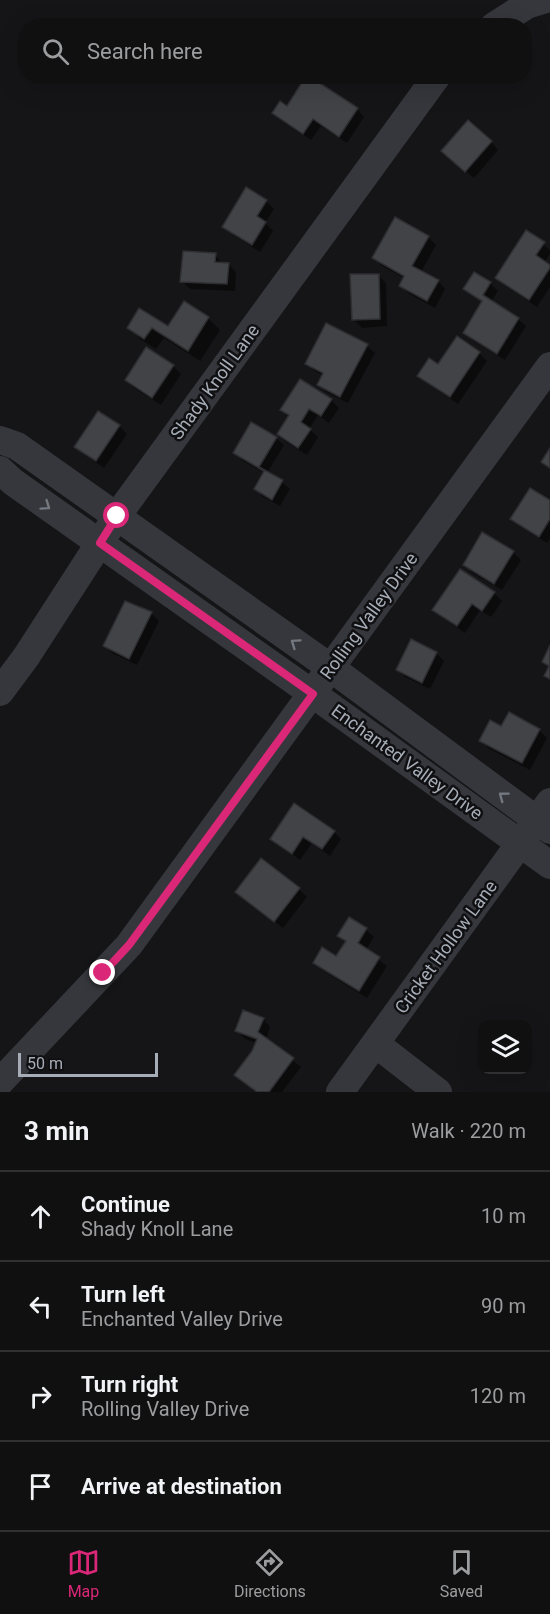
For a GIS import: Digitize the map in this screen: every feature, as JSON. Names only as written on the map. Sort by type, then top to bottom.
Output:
[{"type":"street","points":[[507,18],[532,2]]},
{"type":"street","name":"Shady Knoll Lane","points":[[0,692],[26,657],[117,516],[431,84]]},
{"type":"street","name":"Rolling Valley Drive","points":[[0,1082],[129,945],[550,366]]},
{"type":"street","name":"Enchanted Valley Drive","points":[[0,441],[17,446],[546,817]]},
{"type":"street","name":"Enchanted Valley Drive","points":[[0,470],[13,482],[550,865]]},
{"type":"street","name":"Cricket Hollow Lane","points":[[340,1092],[520,843],[546,817]]},
{"type":"street","points":[[376,1044],[438,1092]]},
{"type":"building","points":[[301,84],[321,84],[358,108],[339,137],[313,119],[303,134],[272,113],[280,101],[287,106]]},
{"type":"building","points":[[468,120],[492,141],[465,172],[441,151]]},
{"type":"building","points":[[246,187],[267,200],[257,216],[266,222],[252,245],[222,227]]},
{"type":"building","points":[[395,217],[429,236],[412,266],[439,280],[427,301],[399,286],[404,276],[372,258]]},
{"type":"building","points":[[526,230],[545,242],[536,255],[550,265],[529,300],[495,278]]},
{"type":"building","points":[[183,251],[216,253],[215,262],[229,263],[227,284],[180,282]]},
{"type":"building","points":[[474,272],[491,282],[483,295],[519,318],[497,354],[463,333],[482,301],[463,289]]},
{"type":"building","points":[[350,274],[379,274],[380,319],[352,320]]},
{"type":"building","points":[[184,301],[209,317],[188,351],[152,328],[144,339],[127,328],[139,308],[168,326]]},
{"type":"building","points":[[326,323],[368,344],[340,397],[317,385],[323,373],[305,364]]},
{"type":"building","points":[[457,336],[480,352],[450,397],[417,376],[429,358],[438,364]]},
{"type":"building","points":[[146,347],[174,365],[152,398],[125,380]]},
{"type":"building","points":[[300,379],[332,399],[321,416],[309,409],[301,422],[311,429],[298,448],[277,434],[289,415],[280,410]]},
{"type":"building","points":[[98,411],[120,425],[96,461],[74,447]]},
{"type":"building","points":[[251,422],[277,437],[259,467],[283,480],[272,500],[254,489],[264,471],[233,453]]},
{"type":"building","points":[[550,448],[550,468],[541,462]]},
{"type":"building","points":[[530,488],[550,500],[550,519],[539,537],[510,519]]},
{"type":"building","points":[[482,532],[514,551],[494,584],[463,565]]},
{"type":"building","points":[[460,569],[495,592],[482,611],[472,604],[457,626],[432,610]]},
{"type":"building","points":[[125,601],[152,612],[129,659],[103,646]]},
{"type":"building","points":[[411,639],[437,652],[422,683],[396,670]]},
{"type":"building","points":[[550,645],[550,679],[544,676],[549,666],[542,662]]},
{"type":"building","points":[[509,712],[540,729],[522,763],[479,741],[490,720],[501,726]]},
{"type":"building","points":[[294,803],[335,831],[322,849],[303,837],[292,854],[270,839]]},
{"type":"building","points":[[261,858],[300,888],[274,922],[235,892]]},
{"type":"building","points":[[349,917],[367,928],[358,943],[380,957],[359,991],[313,963],[322,947],[336,956],[346,941],[337,936]]},
{"type":"building","points":[[243,1010],[264,1018],[258,1032],[294,1058],[269,1092],[257,1092],[234,1075],[252,1051],[257,1039],[235,1031]]},
{"type":"route","points":[[103,973],[129,945],[313,694],[100,543],[117,516]]}]
